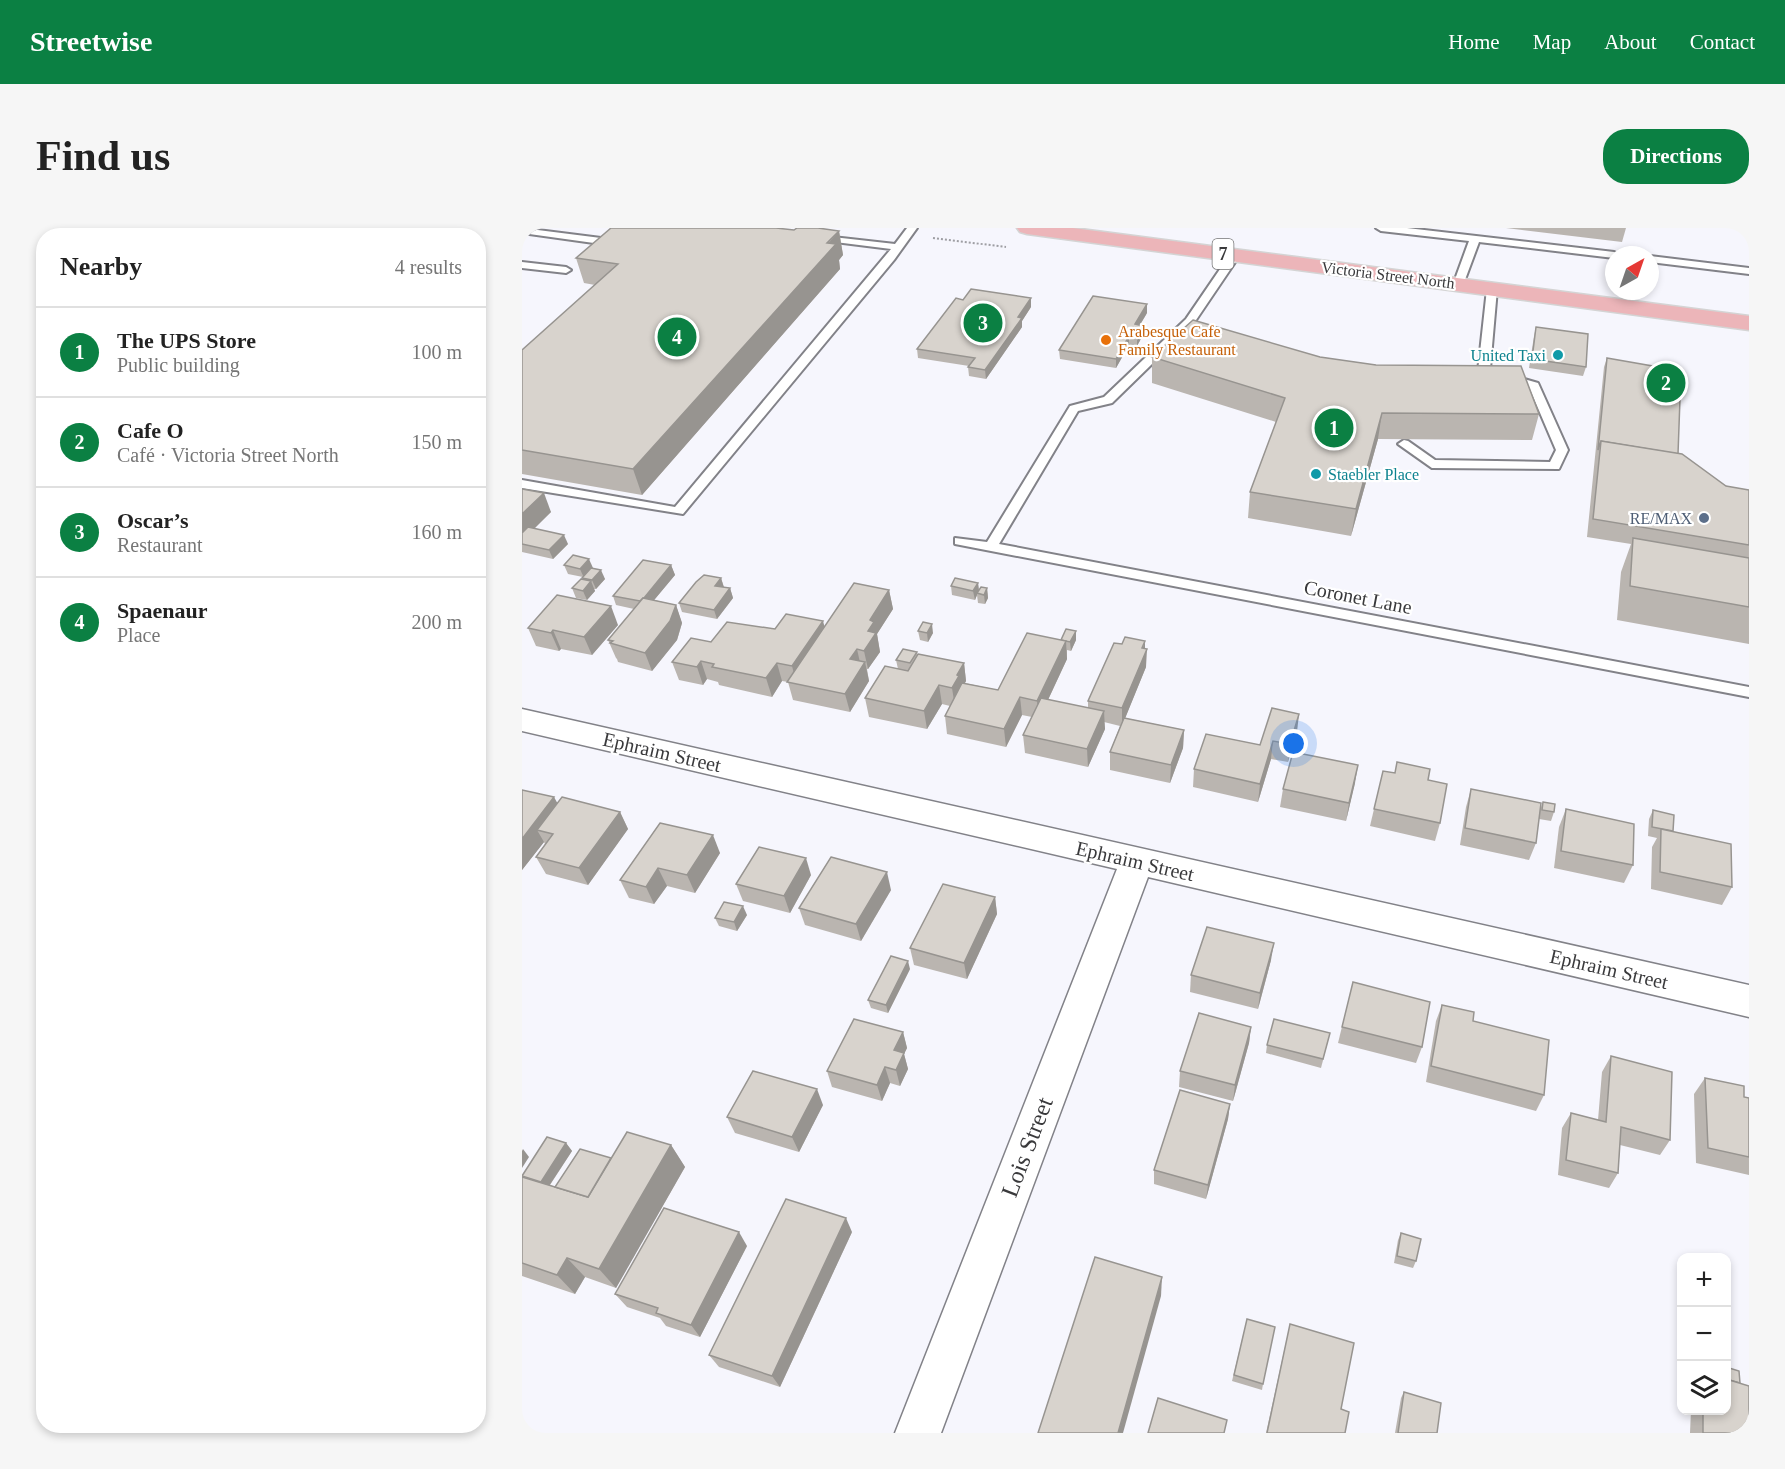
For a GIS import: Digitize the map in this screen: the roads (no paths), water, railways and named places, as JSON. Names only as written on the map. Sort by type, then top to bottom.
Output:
[{"type":"main road","name":"Victoria Street North","points":[[1029,228],[1749,323]]},
{"type":"street","name":"Ephraim Street","points":[[522,720],[1749,1001]]},
{"type":"street","name":"Lois Street","points":[[918,1433],[1137,861]]},
{"type":"lane","points":[[522,484],[678,511],[912,228]]},
{"type":"lane","points":[[1381,228],[1605,254]]},
{"type":"lane","points":[[522,230],[601,241]]},
{"type":"lane","points":[[809,235],[898,247]]},
{"type":"lane","points":[[1458,285],[1475,239]]},
{"type":"lane","points":[[991,547],[1074,409],[1108,400],[1190,321],[1235,255]]},
{"type":"lane","points":[[1659,260],[1749,271]]},
{"type":"lane","points":[[522,265],[566,270]]},
{"type":"lane","points":[[1404,444],[1432,464],[1555,466],[1562,450],[1534,385],[1484,371],[1492,289]]},
{"type":"lane","name":"Coronet Lane","points":[[960,541],[1749,692]]},
{"type":"place","name":"Oscar’s","points":[[983,323]]},
{"type":"place","name":"Spaenaur","points":[[677,337]]},
{"type":"place","name":"Arabesque Cafe Family Restaurant","points":[[1106,340]]},
{"type":"place","name":"United Taxi","points":[[1558,355]]},
{"type":"place","name":"Cafe O","points":[[1666,383]]},
{"type":"place","name":"The UPS Store","points":[[1334,428]]},
{"type":"place","name":"Staebler Place","points":[[1316,474]]},
{"type":"place","name":"RE/MAX","points":[[1704,518]]}]
